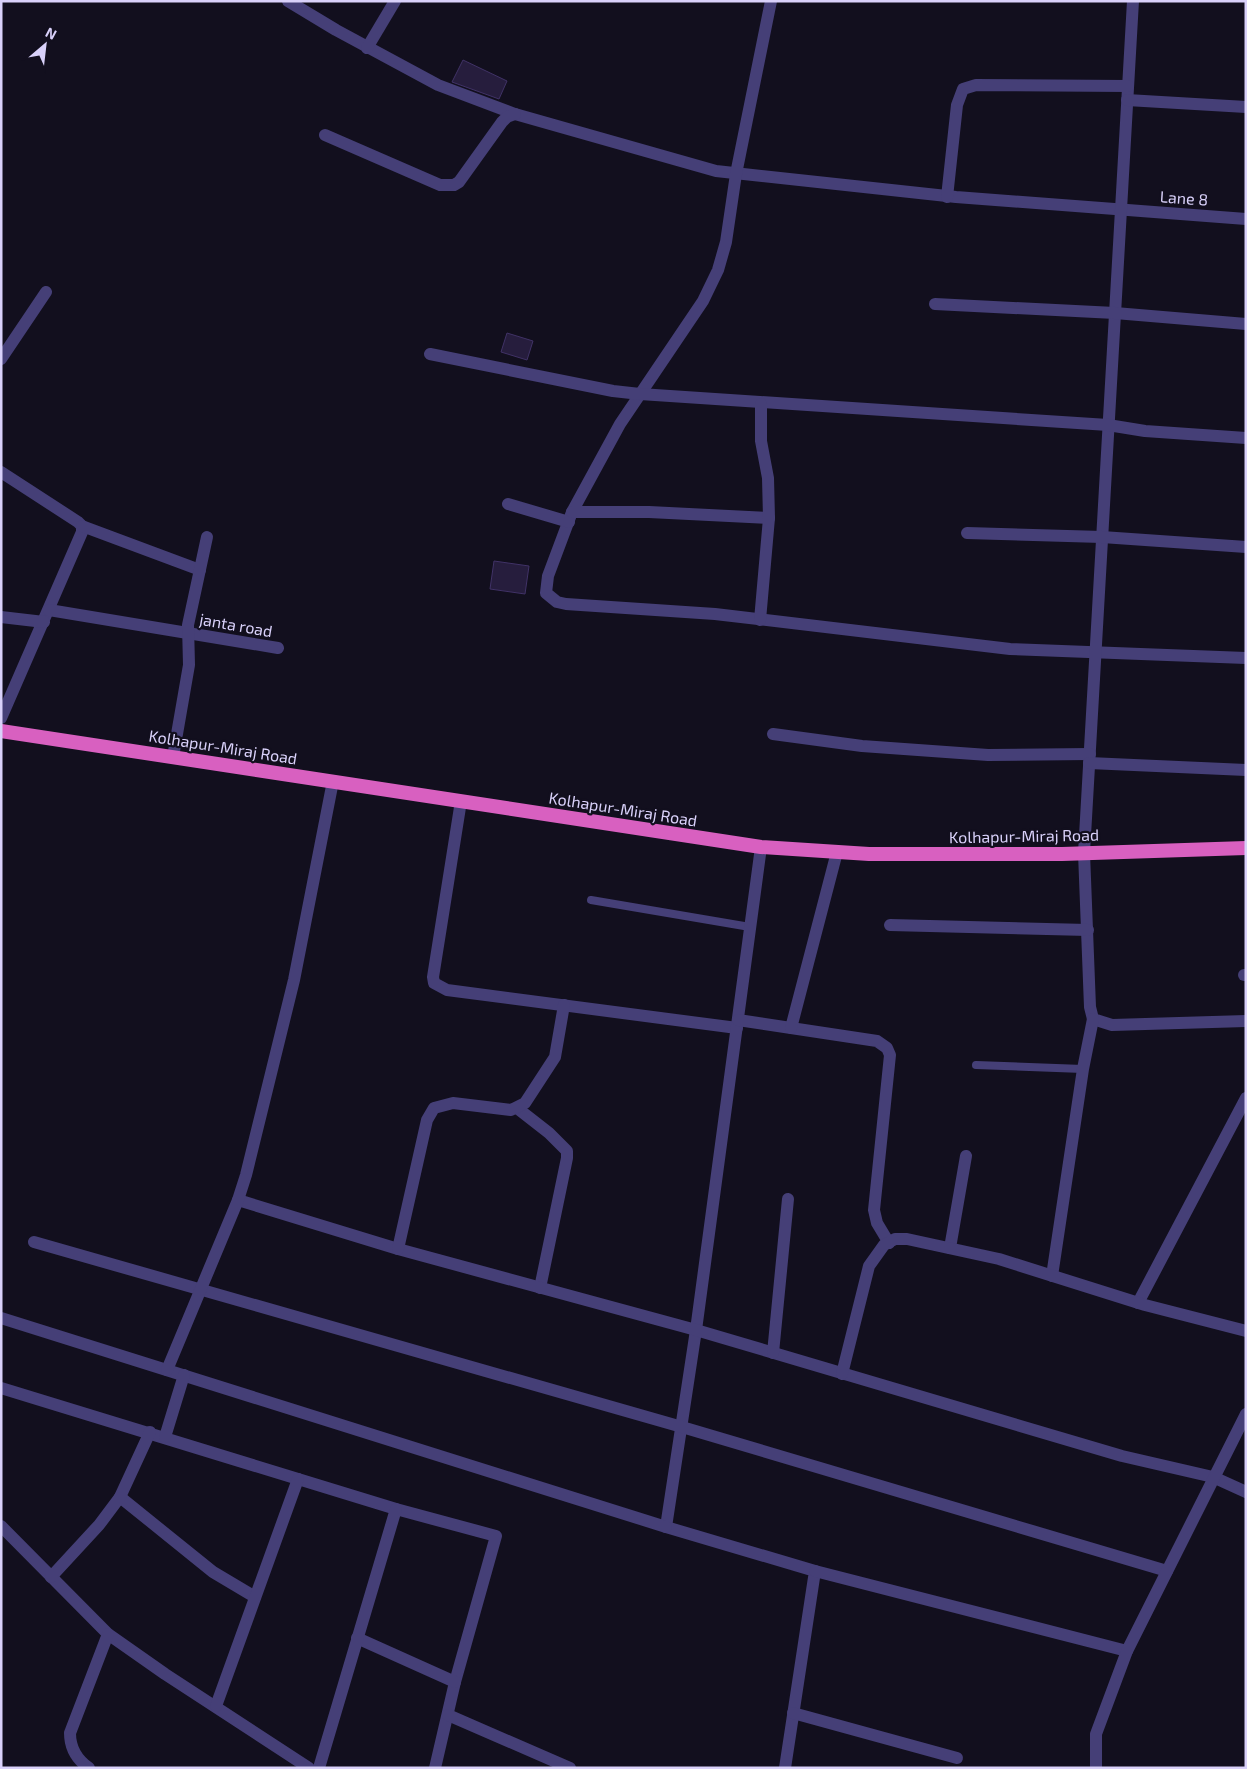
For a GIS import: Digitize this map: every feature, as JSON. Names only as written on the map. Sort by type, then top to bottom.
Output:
[{"type":"highway","name":"Kolhapur-Miraj Road","points":[[1,731],[761,847],[869,854],[1084,853],[1246,848]]},
{"type":"street","points":[[367,48],[395,1]]},
{"type":"street","points":[[771,1],[736,174],[726,242],[718,270],[703,301],[620,424],[571,517],[545,587],[546,593],[558,602],[760,620],[1010,649],[1246,658]]},
{"type":"street","points":[[1052,1276],[1083,1069],[1093,1019],[1090,1007],[1084,853],[1132,1]]},
{"type":"street","name":"Lane 8","points":[[292,2],[367,48],[438,85],[514,114],[716,171],[947,197],[1246,219]]},
{"type":"street","points":[[947,197],[957,104],[963,89],[976,85],[1128,86]]},
{"type":"street","points":[[1127,100],[1246,107]]},
{"type":"street","points":[[325,135],[440,185],[448,185],[458,182],[502,122],[514,114]]},
{"type":"street","points":[[1,359],[46,292]]},
{"type":"street","points":[[935,304],[1115,313],[1246,324]]},
{"type":"street","points":[[430,354],[613,391],[640,394],[761,404],[1108,425],[1144,432],[1246,438]]},
{"type":"street","points":[[760,620],[768,518],[768,478],[761,441],[761,404]]},
{"type":"street","points":[[1,472],[67,514],[82,526],[200,570]]},
{"type":"street","points":[[508,504],[571,517],[650,512],[768,518]]},
{"type":"street","points":[[1,718],[47,616],[82,532],[82,526]]},
{"type":"street","points":[[967,533],[1102,537],[1246,547]]},
{"type":"street","points":[[174,757],[189,665],[188,633],[207,537]]},
{"type":"street","name":"janta road","points":[[1,617],[47,616],[188,633],[278,648]]},
{"type":"street","points":[[773,734],[862,746],[1246,770]]},
{"type":"street","points":[[167,1370],[238,1200],[294,980],[333,781]]},
{"type":"street","points":[[461,801],[432,977],[434,983],[447,990],[564,1005],[790,1028],[877,1041],[887,1048],[890,1055],[874,1210],[877,1223],[889,1243]]},
{"type":"street","points":[[666,1527],[696,1330],[761,847]]},
{"type":"street","points":[[790,1028],[836,852]]},
{"type":"street","points":[[890,925],[1088,930]]},
{"type":"street","points":[[398,1249],[427,1120],[434,1108],[453,1103],[502,1110],[517,1108],[525,1103],[551,1066],[557,1048],[564,1005]]},
{"type":"street","points":[[1093,1019],[1112,1024],[1246,1021]]},
{"type":"street","points":[[1138,1302],[1246,1098]]},
{"type":"street","points":[[517,1108],[549,1133],[567,1151],[540,1288]]},
{"type":"street","points":[[950,1248],[966,1156]]},
{"type":"street","points":[[773,1352],[788,1199]]},
{"type":"street","points":[[238,1200],[398,1249],[773,1352],[1122,1456],[1213,1477],[1246,1492]]},
{"type":"street","points":[[842,1374],[869,1266],[875,1255],[895,1239],[908,1238],[999,1259],[1138,1302],[1246,1331]]},
{"type":"street","points":[[34,1242],[682,1427],[1167,1571]]},
{"type":"street","points":[[1,1318],[666,1527],[815,1571],[1127,1651]]},
{"type":"street","points":[[166,1437],[184,1375]]},
{"type":"street","points":[[1,1388],[150,1432],[396,1509],[496,1536],[455,1682],[436,1768]]},
{"type":"street","points":[[1096,1768],[1096,1734],[1127,1651],[1246,1414]]},
{"type":"street","points":[[51,1578],[99,1524],[120,1497],[150,1432]]},
{"type":"street","points":[[216,1706],[298,1479]]},
{"type":"street","points":[[120,1497],[213,1572],[255,1597]]},
{"type":"street","points":[[318,1768],[396,1509]]},
{"type":"street","points":[[1,1526],[108,1634],[309,1768]]},
{"type":"street","points":[[785,1768],[815,1571]]},
{"type":"street","points":[[89,1768],[76,1756],[70,1744],[70,1733],[108,1634]]},
{"type":"street","points":[[357,1638],[455,1682]]},
{"type":"street","points":[[793,1713],[958,1758]]},
{"type":"street","points":[[448,1715],[570,1768]]},
{"type":"lane","points":[[591,900],[750,927]]},
{"type":"lane","points":[[976,1064],[1083,1069]]},
{"type":"building","points":[[463,60],[507,81],[499,99],[452,82]]},
{"type":"building","points":[[507,333],[533,341],[527,360],[501,352]]},
{"type":"building","points":[[494,561],[529,566],[525,594],[490,589]]}]
